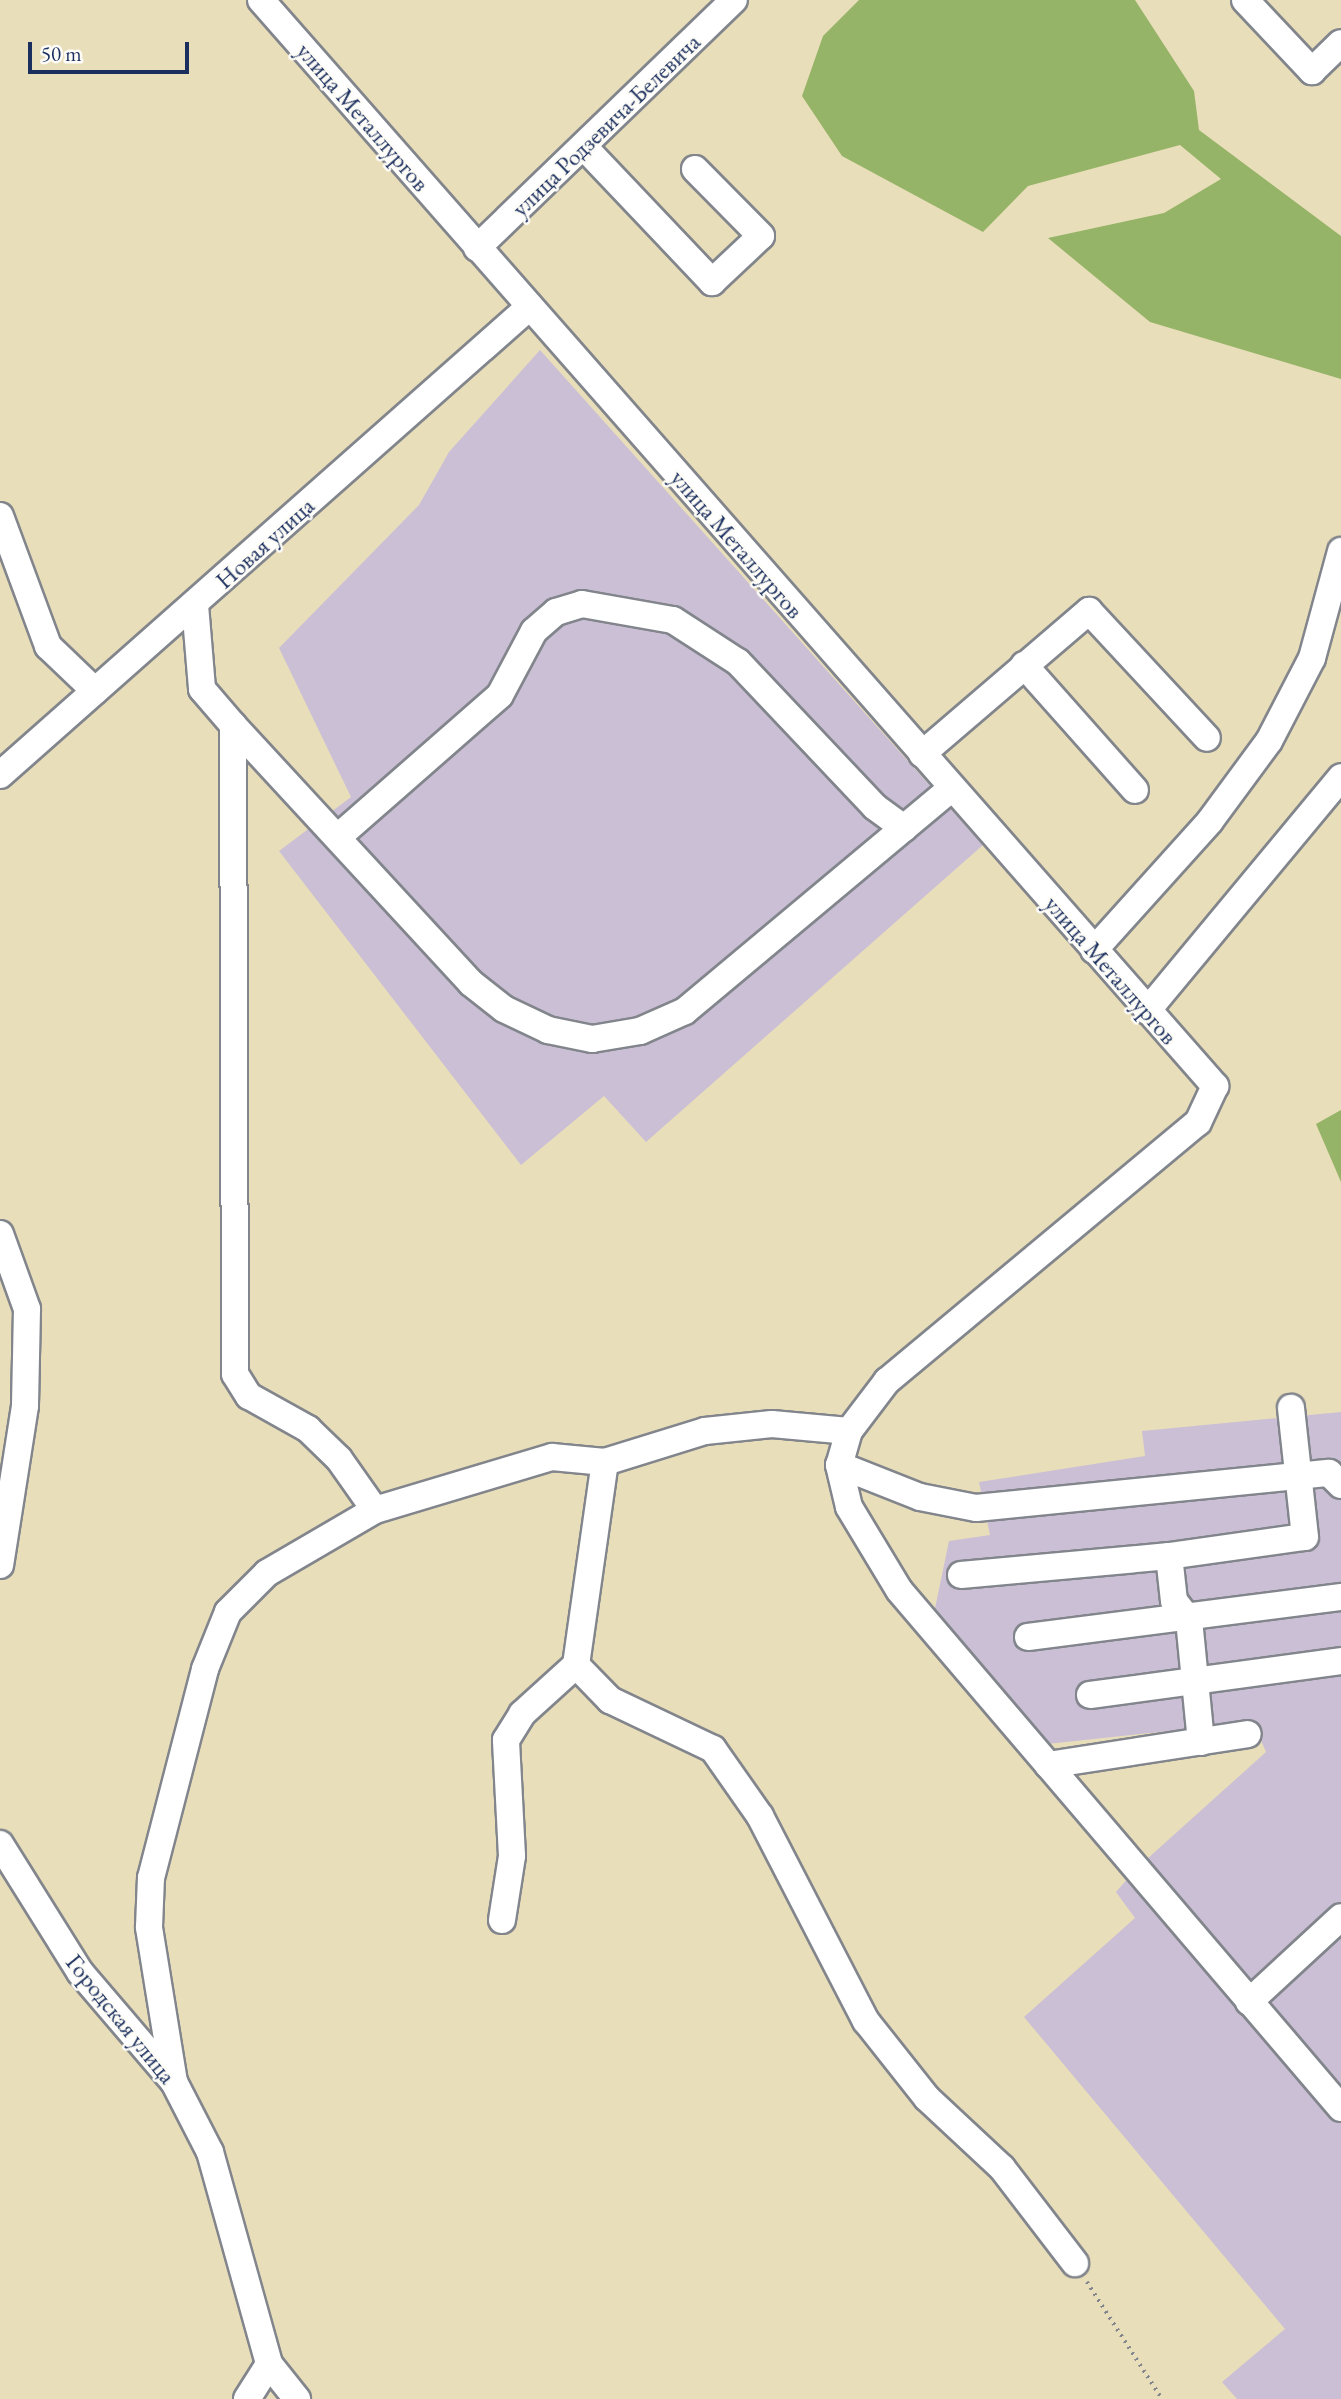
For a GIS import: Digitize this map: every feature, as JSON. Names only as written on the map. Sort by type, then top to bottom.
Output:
[{"type":"street","name":"улица Металлургов","points":[[261,0],[528,308],[1215,1086],[1198,1122],[887,1381],[849,1431]]},
{"type":"street","name":"улица Родзевича-Белевича","points":[[477,248],[585,148],[734,0]]},
{"type":"street","points":[[1245,0],[1312,71],[1341,43]]},
{"type":"street","points":[[585,148],[712,282],[761,236],[695,169]]},
{"type":"street","name":"Новая улица","points":[[0,775],[195,606],[528,308]]},
{"type":"street","points":[[0,516],[48,646],[95,691]]},
{"type":"street","points":[[1094,950],[1210,821],[1269,741],[1312,658],[1341,551]]},
{"type":"street","points":[[338,837],[500,695],[534,631],[556,612],[582,604],[673,620],[738,662],[875,807],[904,828]]},
{"type":"street","points":[[195,606],[202,689],[471,984],[504,1009],[548,1030],[592,1039],[640,1031],[685,1011],[952,788]]},
{"type":"street","points":[[922,754],[1089,611],[1208,738]]},
{"type":"street","points":[[1024,665],[1135,790]]},
{"type":"street","points":[[233,725],[235,1374],[249,1396],[308,1429],[340,1459],[375,1510]]},
{"type":"street","points":[[1147,1011],[1214,922],[1341,777]]},
{"type":"street","points":[[0,1234],[27,1309],[25,1406],[0,1565]]},
{"type":"street","points":[[961,1575],[1169,1556],[1305,1536],[1291,1408]]},
{"type":"street","points":[[174,2082],[149,1927],[151,1878],[205,1669],[228,1612],[267,1573],[375,1510],[552,1457],[605,1462],[705,1431],[772,1424],[849,1431],[839,1465],[849,1507],[899,1590],[1341,2108]]},
{"type":"street","points":[[502,1920],[512,1856],[506,1740],[522,1714],[576,1665],[605,1462]]},
{"type":"street","points":[[839,1465],[920,1497],[976,1508],[1329,1473],[1341,1485]]},
{"type":"street","points":[[1169,1556],[1174,1601],[1189,1620],[1201,1742]]},
{"type":"street","points":[[1028,1637],[1189,1620],[1341,1597]]},
{"type":"street","points":[[1090,1695],[1341,1661]]},
{"type":"street","points":[[576,1665],[610,1700],[713,1749],[760,1816],[866,2021],[927,2098],[1002,2168],[1075,2263]]},
{"type":"street","points":[[1048,1765],[1248,1734]]},
{"type":"street","name":"Городская улица","points":[[0,1844],[80,1972],[174,2082],[210,2152],[269,2364]]},
{"type":"street","points":[[1250,2002],[1341,1917]]},
{"type":"street","points":[[247,2399],[269,2364],[297,2399]]},
{"type":"path","points":[[1075,2263],[1162,2399]]},
{"type":"shaded area","points":[[540,350],[983,845],[646,1142],[604,1096],[521,1165],[279,851],[351,797],[279,648],[419,505],[449,452]]},
{"type":"shaded area","points":[[1341,1412],[1341,2399],[1237,2399],[1222,2382],[1285,2329],[1024,2017],[1135,1918],[1116,1892],[1137,1868],[1266,1752],[1253,1722],[1047,1744],[934,1613],[949,1541],[990,1535],[979,1482],[1145,1456],[1142,1431]]},
{"type":"green space","points":[[859,0],[1135,0],[1194,91],[1199,130],[1341,236],[1341,379],[1150,322],[1048,238],[1164,213],[1221,179],[1180,145],[1028,186],[983,232],[842,156],[802,96],[823,36]]},
{"type":"green space","points":[[1341,1110],[1341,1182],[1316,1124]]}]
